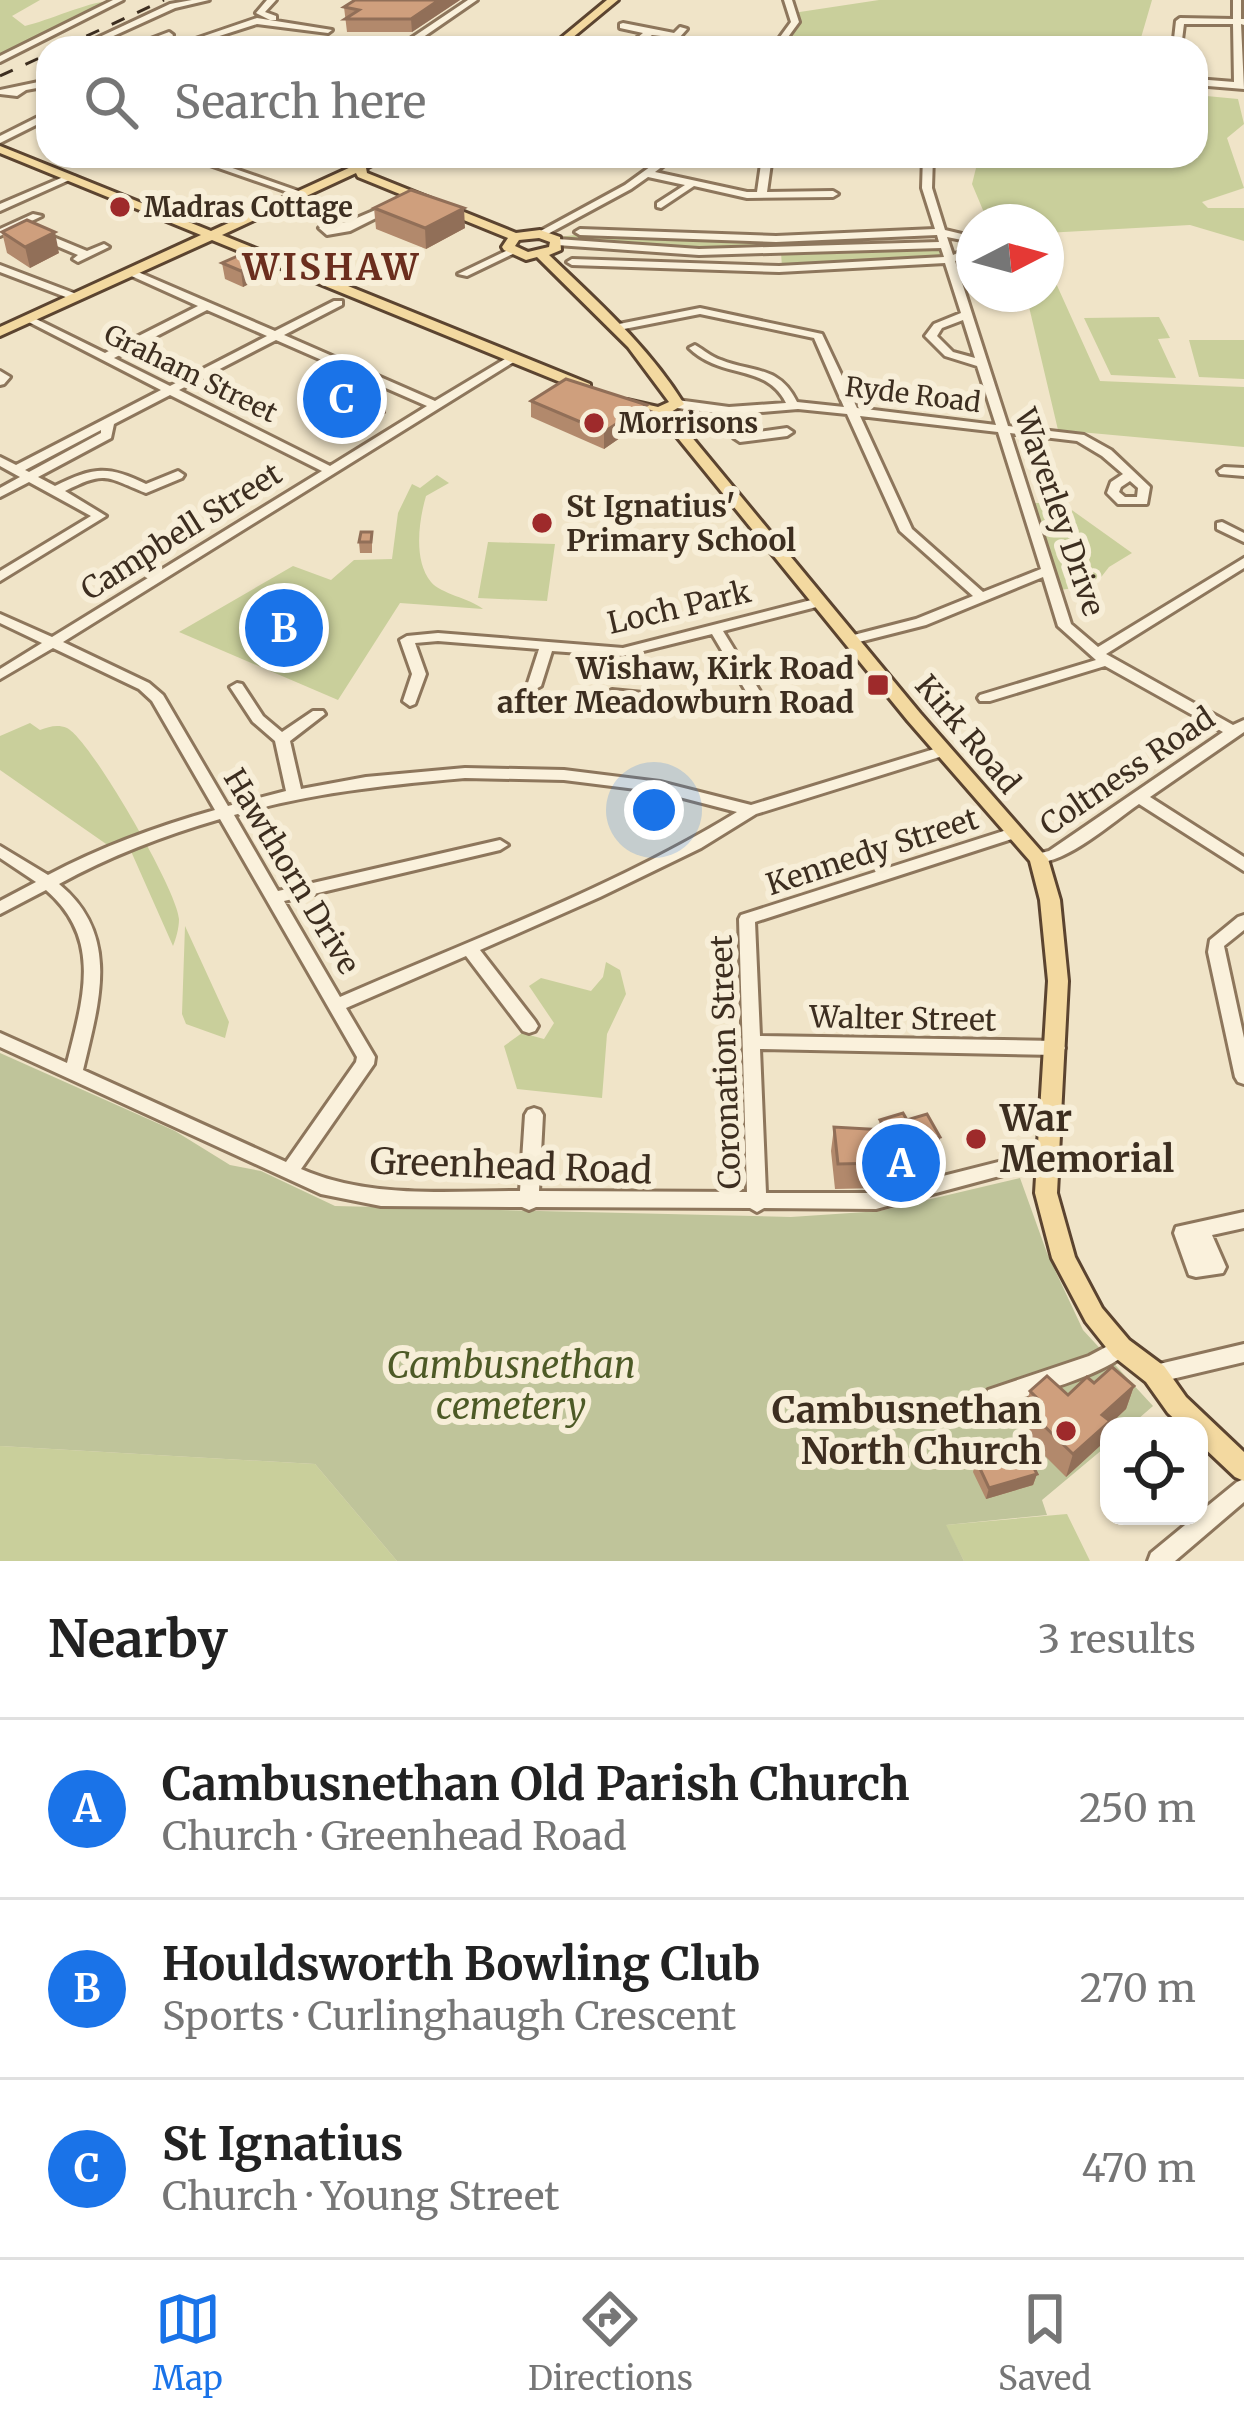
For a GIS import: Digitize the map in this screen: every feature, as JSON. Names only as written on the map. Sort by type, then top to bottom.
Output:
[{"type":"main road","points":[[570,36],[613,0]]},
{"type":"main road","points":[[0,149],[36,163]]},
{"type":"main road","points":[[48,168],[606,396]]},
{"type":"main road","points":[[0,332],[349,168]]},
{"type":"main road","points":[[361,168],[362,175],[542,255],[619,327],[654,370],[662,404]]},
{"type":"main road","points":[[513,244],[540,234],[557,242],[555,250],[542,255]]},
{"type":"main road","name":"Kirk Road","points":[[662,404],[818,602],[1039,859]]},
{"type":"main road","points":[[1039,859],[1056,946],[1056,1048],[1046,1193],[1064,1258],[1094,1315],[1121,1348],[1155,1374],[1178,1406],[1244,1469]]},
{"type":"street","points":[[46,36],[118,0]]},
{"type":"street","points":[[107,36],[180,4],[205,0]]},
{"type":"street","points":[[272,0],[260,13],[273,18]]},
{"type":"street","points":[[418,36],[473,0]]},
{"type":"street","points":[[785,36],[795,22],[788,0]]},
{"type":"street","points":[[1208,83],[1241,86],[1237,0]]},
{"type":"street","points":[[210,36],[257,21],[328,30]]},
{"type":"street","points":[[1178,36],[1180,21],[1240,22]]},
{"type":"street","points":[[623,26],[676,36],[683,29]]},
{"type":"street","points":[[645,36],[650,32]]},
{"type":"street","points":[[0,59],[36,41]]},
{"type":"street","points":[[23,88],[36,85]]},
{"type":"street","points":[[0,140],[36,122]]},
{"type":"street","points":[[225,168],[302,194]]},
{"type":"street","points":[[540,234],[657,168]]},
{"type":"street","points":[[760,196],[765,168]]},
{"type":"street","name":"Waverley Drive","points":[[928,168],[927,188],[965,315],[1065,626],[1102,657],[1239,729]]},
{"type":"street","points":[[650,174],[760,196],[833,194]]},
{"type":"street","points":[[0,208],[71,177]]},
{"type":"street","points":[[661,205],[689,185]]},
{"type":"street","points":[[346,227],[404,195]]},
{"type":"street","points":[[0,233],[38,216]]},
{"type":"street","points":[[17,226],[81,258],[104,247]]},
{"type":"street","points":[[580,232],[777,245]]},
{"type":"street","points":[[557,242],[610,249],[956,247]]},
{"type":"street","points":[[572,262],[779,269],[956,242]]},
{"type":"street","points":[[463,274],[513,244]]},
{"type":"street","points":[[777,245],[779,269]]},
{"type":"street","points":[[0,268],[75,297]]},
{"type":"street","points":[[130,272],[436,406]]},
{"type":"street","points":[[0,490],[23,473],[107,435],[108,422],[338,303]]},
{"type":"street","points":[[105,358],[206,306]]},
{"type":"street","points":[[619,327],[700,311],[818,336],[906,531],[980,596]]},
{"type":"street","points":[[965,315],[938,326],[931,336],[949,353],[982,364]]},
{"type":"street","name":"Graham Street","points":[[28,320],[332,471]]},
{"type":"street","points":[[695,348],[717,365],[764,373],[782,383],[794,405]]},
{"type":"street","name":"Campbell Street","points":[[0,675],[514,358]]},
{"type":"street","name":"Ryde Road","points":[[662,404],[729,411],[794,405],[1088,440],[1131,476]]},
{"type":"street","points":[[729,411],[740,438],[788,432]]},
{"type":"street","points":[[0,461],[97,512],[98,520],[0,577]]},
{"type":"street","points":[[56,491],[97,470],[111,471],[146,489],[178,475]]},
{"type":"street","points":[[1225,470],[1244,472]]},
{"type":"street","points":[[1222,526],[1244,538]]},
{"type":"street","points":[[985,698],[1102,657],[1244,562]]},
{"type":"street","points":[[851,640],[921,622],[1045,572]]},
{"type":"street","name":"Loch Park","points":[[410,701],[419,674],[407,640],[438,638],[623,652],[818,602]]},
{"type":"street","name":"Hawthorn Drive","points":[[0,618],[144,686],[158,698],[339,1004],[366,1057],[364,1064],[290,1172]]},
{"type":"street","points":[[612,695],[739,706],[752,700],[754,693],[716,628]]},
{"type":"street","points":[[534,686],[546,649]]},
{"type":"street","points":[[236,687],[258,719],[283,739],[295,797]]},
{"type":"street","points":[[283,739],[318,714]]},
{"type":"street","name":"Coltness Road","points":[[1039,859],[1054,855],[1239,729]]},
{"type":"street","points":[[339,1004],[471,950],[696,844],[751,810],[944,751]]},
{"type":"street","points":[[0,908],[134,842],[226,812],[422,774],[505,770],[643,782],[751,810]]},
{"type":"street","points":[[1141,798],[1244,865]]},
{"type":"street","name":"Kennedy Street","points":[[747,919],[1013,833]]},
{"type":"street","points":[[274,898],[500,844]]},
{"type":"street","points":[[0,851],[50,882],[74,903],[82,919],[96,971],[73,1073]]},
{"type":"street","name":"Coronation Street","points":[[747,919],[757,1204]]},
{"type":"street","points":[[1244,921],[1221,939],[1216,952],[1244,1077]]},
{"type":"street","points":[[471,950],[529,1026]]},
{"type":"street","name":"Greenhead Road","points":[[0,1040],[321,1186],[364,1196],[529,1202],[876,1201],[1046,1157]]},
{"type":"street","name":"Walter Street","points":[[750,1042],[1056,1048]]},
{"type":"street","points":[[529,1202],[534,1115]]},
{"type":"street","points":[[1201,1232],[1216,1223],[1244,1220]]},
{"type":"street","points":[[995,1397],[1095,1364],[1121,1348]]},
{"type":"street","points":[[1155,1374],[1244,1353]]},
{"type":"street","points":[[1159,1561],[1244,1489]]},
{"type":"green space","points":[[0,0],[40,0],[12,16],[25,26],[109,2],[36,36],[0,56]]},
{"type":"green space","points":[[879,0],[1152,0],[1142,36],[785,36],[795,22],[793,13]]},
{"type":"green space","points":[[1208,96],[1238,99],[1244,124],[1227,138],[1244,188],[1202,202],[1208,208],[1244,208],[1244,241],[1190,225],[1064,232],[1064,204],[980,204],[972,184],[976,168],[1208,168]]},
{"type":"green space","points":[[559,237],[773,240],[774,250],[557,243]]},
{"type":"green space","points":[[940,247],[943,259],[782,267],[781,253]]},
{"type":"green space","points":[[1064,301],[1100,381],[1244,387],[1244,447],[1058,430],[1030,312],[1064,312]]},
{"type":"green space","points":[[1159,317],[1170,338],[1158,339],[1176,378],[1111,375],[1084,318]]},
{"type":"green space","points":[[1189,340],[1244,340],[1244,379],[1199,377]]},
{"type":"green space","points":[[437,475],[449,483],[426,496],[420,528],[425,573],[436,586],[483,609],[400,603],[338,700],[179,632],[293,566],[331,580],[354,560],[392,559],[398,513],[412,484],[420,488]]},
{"type":"green space","points":[[1034,503],[1062,503],[1132,553],[1109,567],[1095,585],[1060,590]]},
{"type":"green space","points":[[488,542],[555,544],[547,601],[478,598]]},
{"type":"green space","points":[[30,723],[40,730],[67,728],[113,787],[175,904],[179,922],[173,946],[126,840],[109,846],[0,770],[0,736]]},
{"type":"green space","points":[[185,926],[229,1022],[225,1038],[186,1024],[182,1014]]},
{"type":"green space","points":[[606,962],[620,970],[626,994],[607,1034],[602,1098],[517,1089],[504,1046],[522,1033],[544,1039],[554,1023],[529,986],[541,978],[591,991],[603,977]]},
{"type":"green space","name":"Cambusnethan cemetery","points":[[0,1053],[175,1131],[230,1165],[261,1171],[335,1206],[791,1217],[880,1211],[1020,1178],[1047,1253],[1083,1330],[1153,1406],[1140,1417],[1100,1417],[1100,1452],[1042,1500],[1047,1515],[946,1525],[964,1561],[397,1561],[315,1464],[0,1446]]},
{"type":"green space","points":[[0,1446],[315,1464],[397,1561],[0,1561]]},
{"type":"green space","points":[[1067,1514],[1090,1561],[964,1561],[945,1525]]},
{"type":"building","points":[[355,0],[439,0],[411,19],[345,19],[359,10],[344,7]]},
{"type":"building","points":[[411,190],[464,208],[425,228],[374,208]]},
{"type":"building","points":[[27,220],[55,232],[25,247],[2,232]]},
{"type":"building","points":[[262,250],[272,255],[241,271],[222,263],[240,255],[247,258]]},
{"type":"building","points":[[351,357],[364,363],[345,378],[321,379],[321,369]]},
{"type":"building","points":[[566,379],[647,405],[642,408],[652,412],[641,419],[630,415],[604,432],[531,401]]},
{"type":"building","points":[[359,381],[383,391],[373,398],[348,388]]},
{"type":"building","points":[[361,532],[372,532],[371,542],[359,542]]},
{"type":"building","points":[[903,1113],[907,1120],[927,1114],[940,1137],[922,1142],[927,1151],[883,1163],[838,1164],[834,1127],[886,1130],[880,1120]]},
{"type":"building","points":[[1112,1367],[1134,1386],[1100,1417],[1100,1430],[1073,1454],[1033,1415],[1042,1403],[1030,1391],[1047,1376],[1068,1395],[1087,1377],[1094,1383]]},
{"type":"building","points":[[1023,1446],[1037,1474],[989,1488],[976,1460]]},
{"type":"railway","points":[[87,36],[164,0]]},
{"type":"railway","points":[[0,76],[36,60]]},
{"type":"place","name":"Madras Cottage","points":[[120,207]]},
{"type":"place","name":"St Ignatius","points":[[342,399]]},
{"type":"place","name":"Morrisons","points":[[594,423]]},
{"type":"place","name":"St Ignatius' Primary School","points":[[542,523]]},
{"type":"place","name":"Houldsworth Bowling Club","points":[[284,628]]},
{"type":"place","name":"Wishaw, Kirk Road after Meadowburn Road","points":[[878,685]]},
{"type":"place","name":"War Memorial","points":[[976,1139]]},
{"type":"place","name":"Cambusnethan Old Parish Church","points":[[901,1163]]},
{"type":"place","name":"Cambusnethan North Church","points":[[1066,1431]]},
{"type":"district","name":"WISHAW","points":[[332,267]]}]
